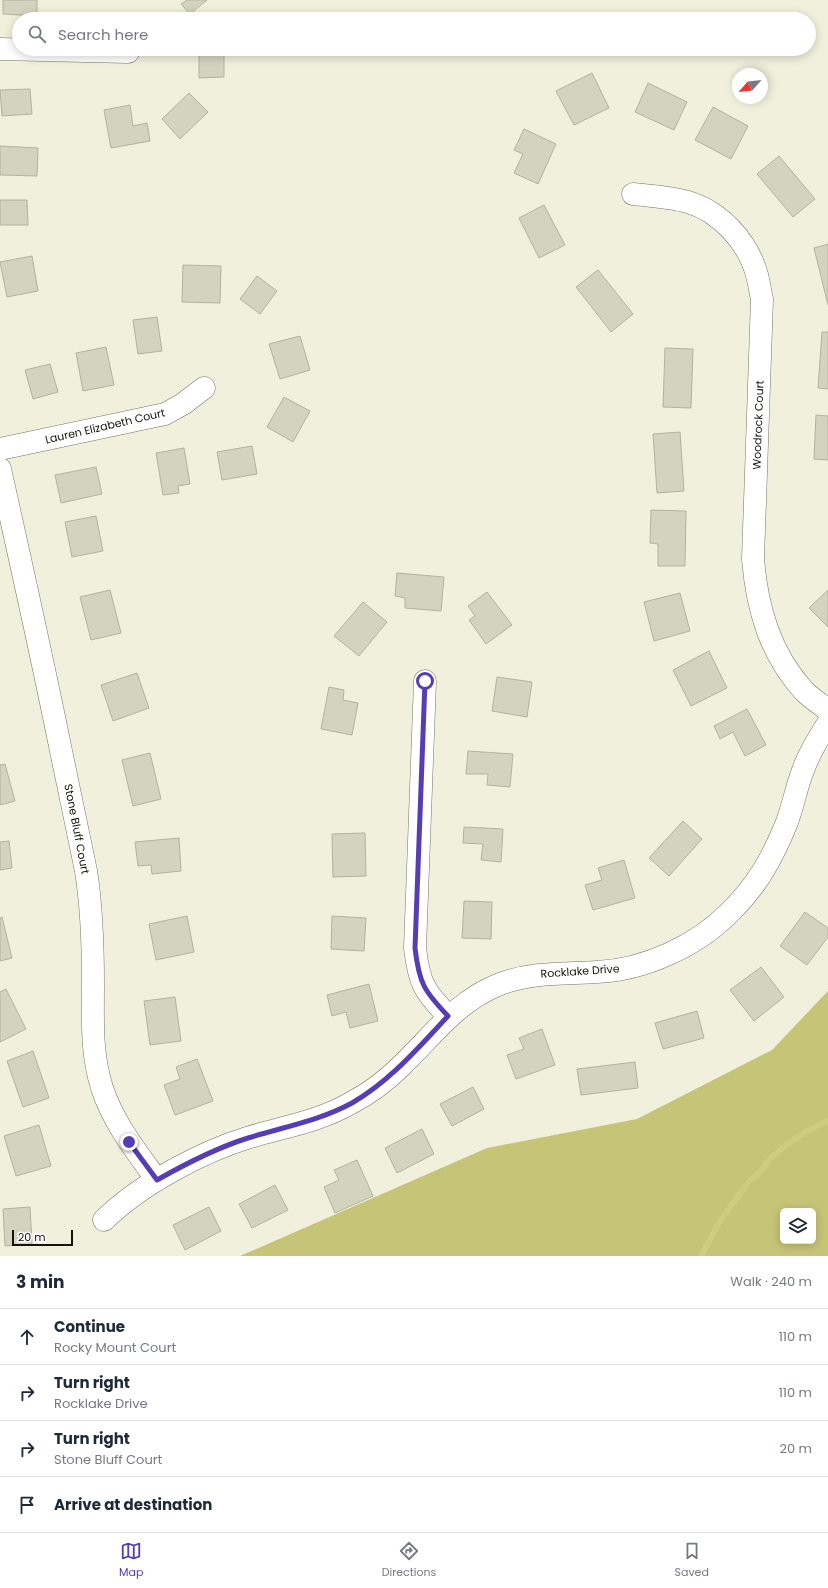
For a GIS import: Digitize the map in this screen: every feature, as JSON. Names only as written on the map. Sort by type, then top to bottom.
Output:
[{"type":"street","points":[[0,49],[12,49]]},
{"type":"street","name":"Woodrock Court","points":[[634,194],[688,202],[713,214],[738,238],[747,251],[757,274],[762,299],[753,560],[755,585],[758,603],[769,636],[783,663],[805,692],[828,710]]},
{"type":"street","name":"Lauren Elizabeth Court","points":[[0,449],[165,414],[183,404],[204,388]]},
{"type":"street","name":"Stone Bluff Court","points":[[0,469],[30,597],[86,872],[92,924],[92,1026],[96,1060],[102,1088],[114,1116],[129,1142],[157,1180]]},
{"type":"street","points":[[425,681],[415,948],[417,970],[420,981],[431,998],[448,1016]]},
{"type":"street","name":"Rocklake Drive","points":[[104,1220],[115,1209],[157,1180],[202,1155],[247,1138],[318,1119],[350,1104],[370,1092],[399,1068],[448,1016],[470,1000],[499,984],[547,973],[599,972],[616,970],[653,960],[684,947],[699,938],[729,914],[754,886],[770,860],[787,822],[802,772],[810,753],[828,723]]},
{"type":"shaded area","points":[[828,991],[828,1256],[240,1256],[487,1148],[637,1119],[772,1050]]},
{"type":"building","points":[[3,0],[37,0],[37,12],[12,12],[12,15],[3,14]]},
{"type":"building","points":[[187,0],[207,0],[192,12],[188,12],[181,4]]},
{"type":"building","points":[[199,56],[224,56],[224,77],[199,78]]},
{"type":"building","points":[[592,73],[609,108],[574,125],[556,91]]},
{"type":"building","points":[[648,83],[687,102],[674,130],[635,112]]},
{"type":"building","points":[[30,89],[32,114],[2,116],[0,90]]},
{"type":"building","points":[[189,93],[208,112],[180,139],[162,119]]},
{"type":"building","points":[[130,105],[133,126],[147,123],[150,141],[111,148],[104,110]]},
{"type":"building","points":[[713,107],[748,126],[731,159],[695,140]]},
{"type":"building","points":[[524,129],[556,144],[538,184],[514,173],[523,154],[514,150]]},
{"type":"building","points":[[0,146],[38,148],[37,176],[0,175]]},
{"type":"building","points":[[779,156],[815,199],[793,217],[757,174]]},
{"type":"building","points":[[0,200],[27,200],[28,225],[0,225]]},
{"type":"building","points":[[544,205],[565,245],[539,258],[519,218]]},
{"type":"building","points":[[828,244],[828,305],[814,248]]},
{"type":"building","points":[[32,256],[38,291],[7,297],[0,262]]},
{"type":"building","points":[[183,265],[221,266],[220,303],[182,302]]},
{"type":"building","points":[[598,270],[633,314],[611,332],[576,287]]},
{"type":"building","points":[[257,276],[277,291],[260,314],[240,299]]},
{"type":"building","points":[[157,317],[162,351],[138,354],[133,320]]},
{"type":"building","points":[[822,332],[828,332],[828,389],[818,388]]},
{"type":"building","points":[[300,336],[310,370],[280,379],[269,344]]},
{"type":"building","points":[[106,347],[114,385],[83,391],[76,353]]},
{"type":"building","points":[[665,348],[693,349],[691,408],[663,407]]},
{"type":"building","points":[[50,364],[58,392],[33,399],[25,370]]},
{"type":"building","points":[[284,397],[310,411],[293,442],[267,427]]},
{"type":"building","points":[[816,415],[828,416],[828,460],[814,459]]},
{"type":"building","points":[[680,432],[684,491],[657,493],[653,434]]},
{"type":"building","points":[[252,446],[257,474],[222,480],[217,452]]},
{"type":"building","points":[[184,448],[190,484],[178,486],[179,493],[163,495],[156,453]]},
{"type":"building","points":[[96,467],[102,494],[61,503],[55,475]]},
{"type":"building","points":[[651,510],[686,511],[685,566],[658,566],[658,544],[650,543]]},
{"type":"building","points":[[96,516],[103,551],[72,557],[65,522]]},
{"type":"building","points":[[397,573],[444,577],[441,611],[405,608],[405,598],[395,596]]},
{"type":"building","points":[[110,590],[121,633],[91,640],[80,597]]},
{"type":"building","points":[[828,590],[828,627],[809,608]]},
{"type":"building","points":[[487,592],[512,625],[486,644],[469,620],[475,616],[468,606]]},
{"type":"building","points":[[680,593],[690,631],[654,641],[644,602]]},
{"type":"building","points":[[363,602],[387,622],[359,656],[334,636]]},
{"type":"building","points":[[709,651],[727,688],[691,706],[673,670]]},
{"type":"building","points":[[137,673],[149,708],[113,721],[101,685]]},
{"type":"building","points":[[497,677],[532,682],[527,717],[492,711]]},
{"type":"building","points":[[329,687],[344,690],[343,700],[358,703],[352,735],[321,729]]},
{"type":"building","points":[[747,709],[766,745],[745,756],[733,732],[720,739],[714,726]]},
{"type":"building","points":[[468,751],[513,754],[510,787],[487,785],[488,774],[466,774]]},
{"type":"building","points":[[150,753],[161,799],[133,806],[122,760]]},
{"type":"building","points":[[5,764],[15,801],[0,805],[0,765]]},
{"type":"building","points":[[683,821],[702,839],[669,876],[649,858]]},
{"type":"building","points":[[464,827],[503,829],[501,862],[481,860],[483,844],[463,843]]},
{"type":"building","points":[[365,833],[366,876],[333,877],[332,834]]},
{"type":"building","points":[[179,838],[181,871],[152,874],[151,865],[138,866],[135,842]]},
{"type":"building","points":[[9,841],[12,868],[0,870],[0,842]]},
{"type":"building","points":[[624,860],[635,898],[593,910],[585,885],[602,880],[598,868]]},
{"type":"building","points":[[464,901],[492,902],[491,939],[462,938]]},
{"type":"building","points":[[805,912],[828,928],[828,937],[807,965],[780,946]]},
{"type":"building","points":[[187,916],[194,952],[156,960],[149,924]]},
{"type":"building","points":[[332,916],[366,918],[364,951],[331,949]]},
{"type":"building","points":[[2,917],[12,958],[0,961],[0,918]]},
{"type":"building","points":[[761,967],[784,997],[754,1021],[730,990]]},
{"type":"building","points":[[369,984],[378,1021],[350,1028],[346,1012],[332,1016],[327,995]]},
{"type":"building","points":[[6,989],[26,1029],[0,1042],[0,992]]},
{"type":"building","points":[[175,997],[181,1041],[150,1045],[144,1001]]},
{"type":"building","points":[[697,1011],[704,1038],[663,1049],[655,1023]]},
{"type":"building","points":[[542,1029],[555,1065],[516,1079],[507,1055],[524,1049],[519,1038]]},
{"type":"building","points":[[33,1051],[49,1098],[23,1107],[7,1061]]},
{"type":"building","points":[[197,1059],[213,1101],[175,1115],[164,1085],[180,1079],[176,1067]]},
{"type":"building","points":[[635,1062],[638,1088],[581,1095],[577,1069]]},
{"type":"building","points":[[473,1087],[484,1109],[452,1126],[440,1104]]},
{"type":"building","points":[[39,1125],[51,1166],[16,1176],[4,1136]]},
{"type":"building","points":[[422,1129],[434,1154],[397,1173],[385,1148]]},
{"type":"building","points":[[357,1160],[373,1196],[335,1213],[324,1187],[339,1180],[334,1170]]},
{"type":"building","points":[[275,1185],[288,1210],[252,1228],[239,1204]]},
{"type":"building","points":[[30,1207],[32,1244],[5,1246],[3,1209]]},
{"type":"building","points":[[209,1207],[221,1231],[185,1250],[173,1225]]},
{"type":"waterway","points":[[701,1256],[720,1221],[750,1180],[754,1178],[770,1159],[786,1145],[806,1132],[828,1121]]},
{"type":"route","points":[[129,1142],[157,1180],[202,1155],[247,1138],[318,1119],[350,1104],[370,1092],[399,1068],[448,1016],[431,998],[420,981],[417,970],[415,948],[425,681]]}]
